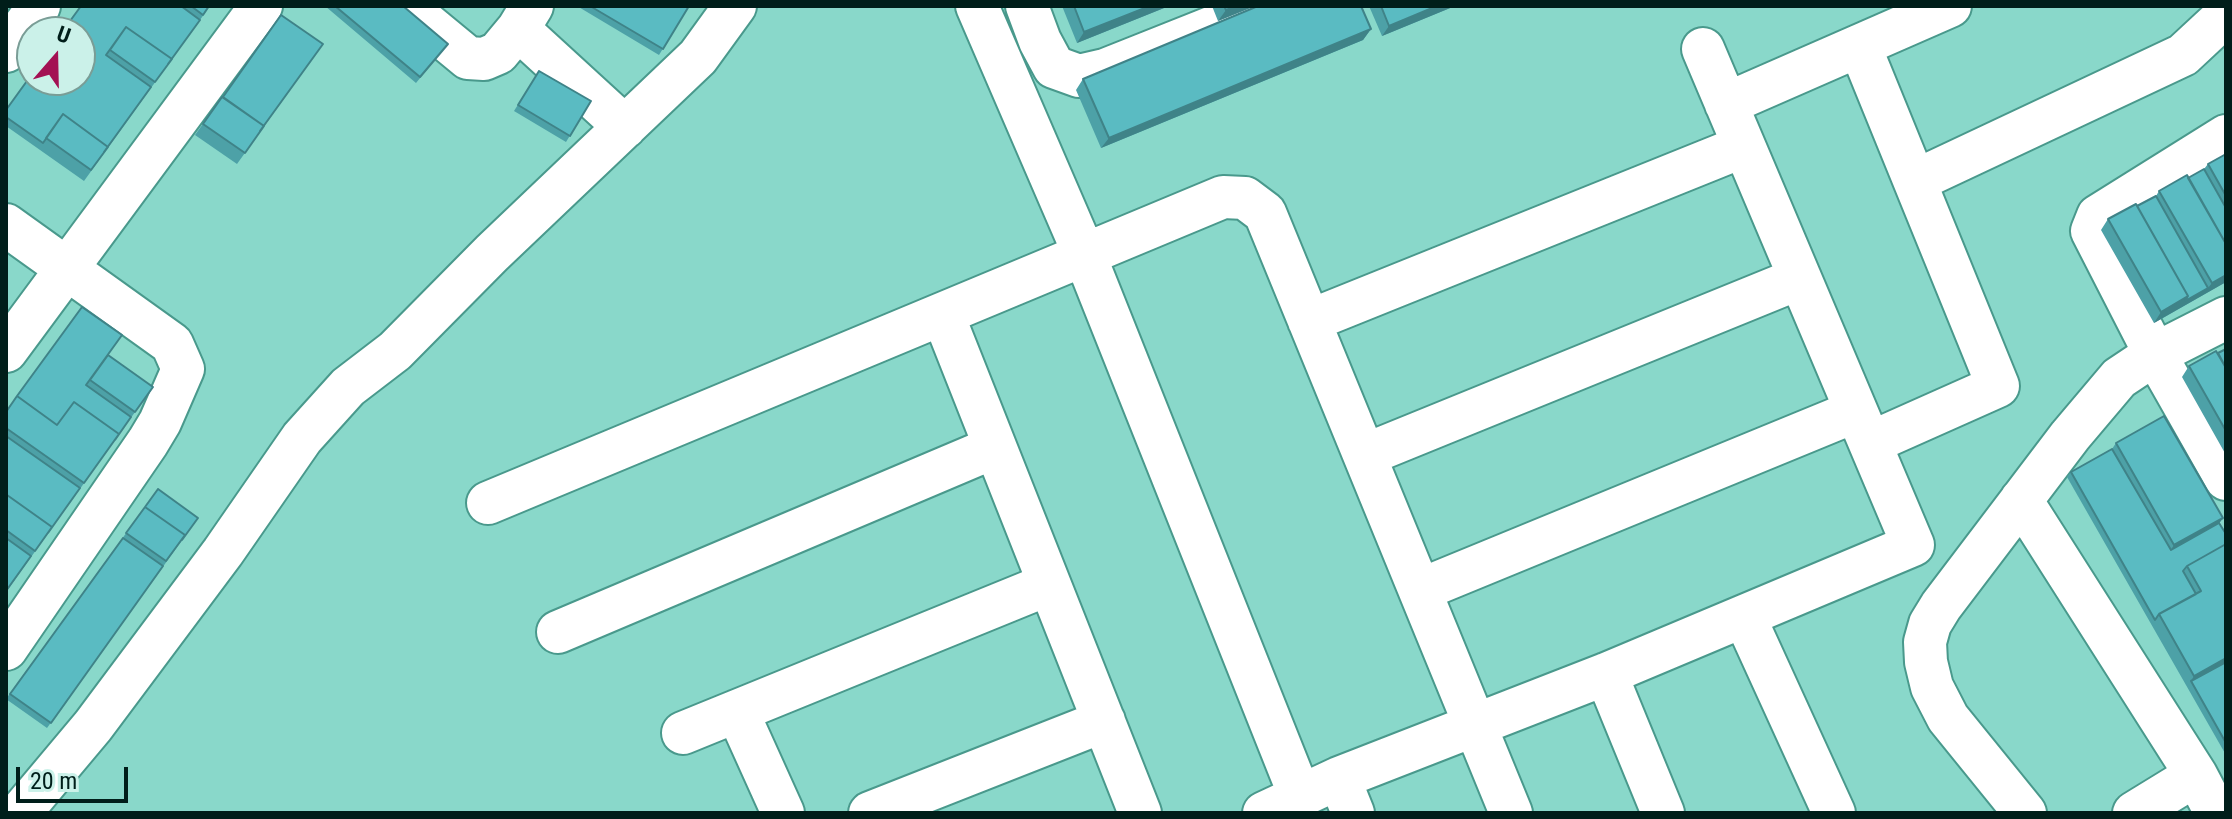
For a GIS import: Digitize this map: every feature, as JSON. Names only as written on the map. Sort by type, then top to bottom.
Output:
[{"type":"street","points":[[6,51],[39,6]]},
{"type":"street","points":[[6,351],[261,6]]},
{"type":"street","points":[[405,6],[468,58],[484,59],[498,53],[525,17],[625,127]]},
{"type":"street","points":[[20,813],[93,726],[223,552],[302,438],[348,387],[395,351],[492,253],[698,57],[735,6]]},
{"type":"street","points":[[977,6],[1085,256],[1282,805],[1346,796],[1476,725],[1913,545],[1703,49]]},
{"type":"street","points":[[1027,6],[1054,67],[1079,76],[1105,70],[1210,16],[1266,6]]},
{"type":"street","points":[[1726,104],[1950,6]]},
{"type":"street","points":[[1915,181],[2183,55],[2226,15]]},
{"type":"street","points":[[1420,590],[1863,427],[1998,386],[1860,47]]},
{"type":"street","points":[[2226,136],[2098,216],[2092,231],[2155,354],[2226,479]]},
{"type":"street","points":[[1309,321],[1744,146]]},
{"type":"street","points":[[488,503],[1223,197],[1245,198],[1265,213],[1511,813]]},
{"type":"street","points":[[6,225],[172,344],[183,369],[148,442],[6,649]]},
{"type":"street","points":[[1365,455],[1800,278]]},
{"type":"street","points":[[943,315],[1140,813]]},
{"type":"street","points":[[2025,813],[1948,718],[1932,687],[1925,642],[1930,624],[2021,500],[2119,378],[2155,354],[2226,318]]},
{"type":"street","points":[[558,632],[995,447]]},
{"type":"street","points":[[2021,500],[2196,775],[2216,813]]},
{"type":"street","points":[[683,733],[1049,584]]},
{"type":"street","points":[[1744,616],[1834,813]]},
{"type":"street","points":[[1606,674],[1663,813]]},
{"type":"street","points":[[737,711],[783,813]]},
{"type":"street","points":[[870,813],[1104,721]]},
{"type":"street","points":[[2134,813],[2196,775]]},
{"type":"building","points":[[81,6],[181,6],[200,20],[172,59],[126,27],[106,55],[151,87],[108,147],[63,114],[43,143],[6,117],[6,110],[16,96],[96,96],[96,16],[74,16]]},
{"type":"building","points":[[191,6],[209,6],[203,15]]},
{"type":"building","points":[[335,6],[403,6],[448,44],[420,77]]},
{"type":"building","points":[[590,6],[689,6],[663,49]]},
{"type":"building","points":[[1074,6],[1150,6],[1084,32]]},
{"type":"building","points":[[1258,6],[1361,6],[1371,29],[1109,138],[1083,79]]},
{"type":"building","points":[[1381,6],[1437,6],[1389,26]]},
{"type":"building","points":[[281,15],[323,44],[264,126],[223,97]]},
{"type":"building","points":[[126,27],[172,59],[155,82],[110,50]]},
{"type":"building","points":[[539,71],[591,101],[570,136],[518,105]]},
{"type":"building","points":[[222,97],[264,126],[245,153],[203,124]]},
{"type":"building","points":[[63,114],[108,147],[91,170],[46,138]]},
{"type":"building","points":[[2226,154],[2226,196],[2208,164]]},
{"type":"building","points":[[2204,169],[2226,208],[2226,244],[2188,178]]},
{"type":"building","points":[[2187,175],[2226,244],[2226,275],[2212,283],[2159,191]]},
{"type":"building","points":[[2156,196],[2208,288],[2185,301],[2188,296],[2137,206]]},
{"type":"building","points":[[2136,204],[2188,296],[2161,312],[2108,219]]},
{"type":"building","points":[[82,307],[122,335],[86,385],[131,417],[115,440],[119,434],[74,402],[57,425],[17,396]]},
{"type":"building","points":[[2226,349],[2226,368],[2218,353]]},
{"type":"building","points":[[2216,351],[2226,368],[2226,431],[2189,366]]},
{"type":"building","points":[[108,355],[153,387],[135,412],[90,380]]},
{"type":"building","points":[[17,396],[57,425],[74,402],[119,434],[84,483],[6,428],[6,412]]},
{"type":"building","points":[[2164,416],[2223,518],[2174,545],[2116,443]]},
{"type":"building","points":[[6,436],[80,488],[48,533],[52,527],[6,496]]},
{"type":"building","points":[[2112,449],[2171,550],[2219,523],[2226,534],[2226,544],[2183,571],[2196,594],[2159,614],[2155,620],[2071,472]]},
{"type":"building","points":[[158,489],[198,518],[182,540],[185,535],[145,507]]},
{"type":"building","points":[[7,495],[52,527],[35,551],[6,530]]},
{"type":"building","points":[[145,507],[185,535],[166,561],[126,533]]},
{"type":"building","points":[[6,538],[31,556],[6,591]]},
{"type":"building","points":[[123,538],[163,566],[51,723],[10,694]]},
{"type":"building","points":[[2226,544],[2226,658],[2194,676],[2159,614],[2201,591],[2187,566]]},
{"type":"building","points":[[2226,662],[2226,743],[2191,681]]}]
